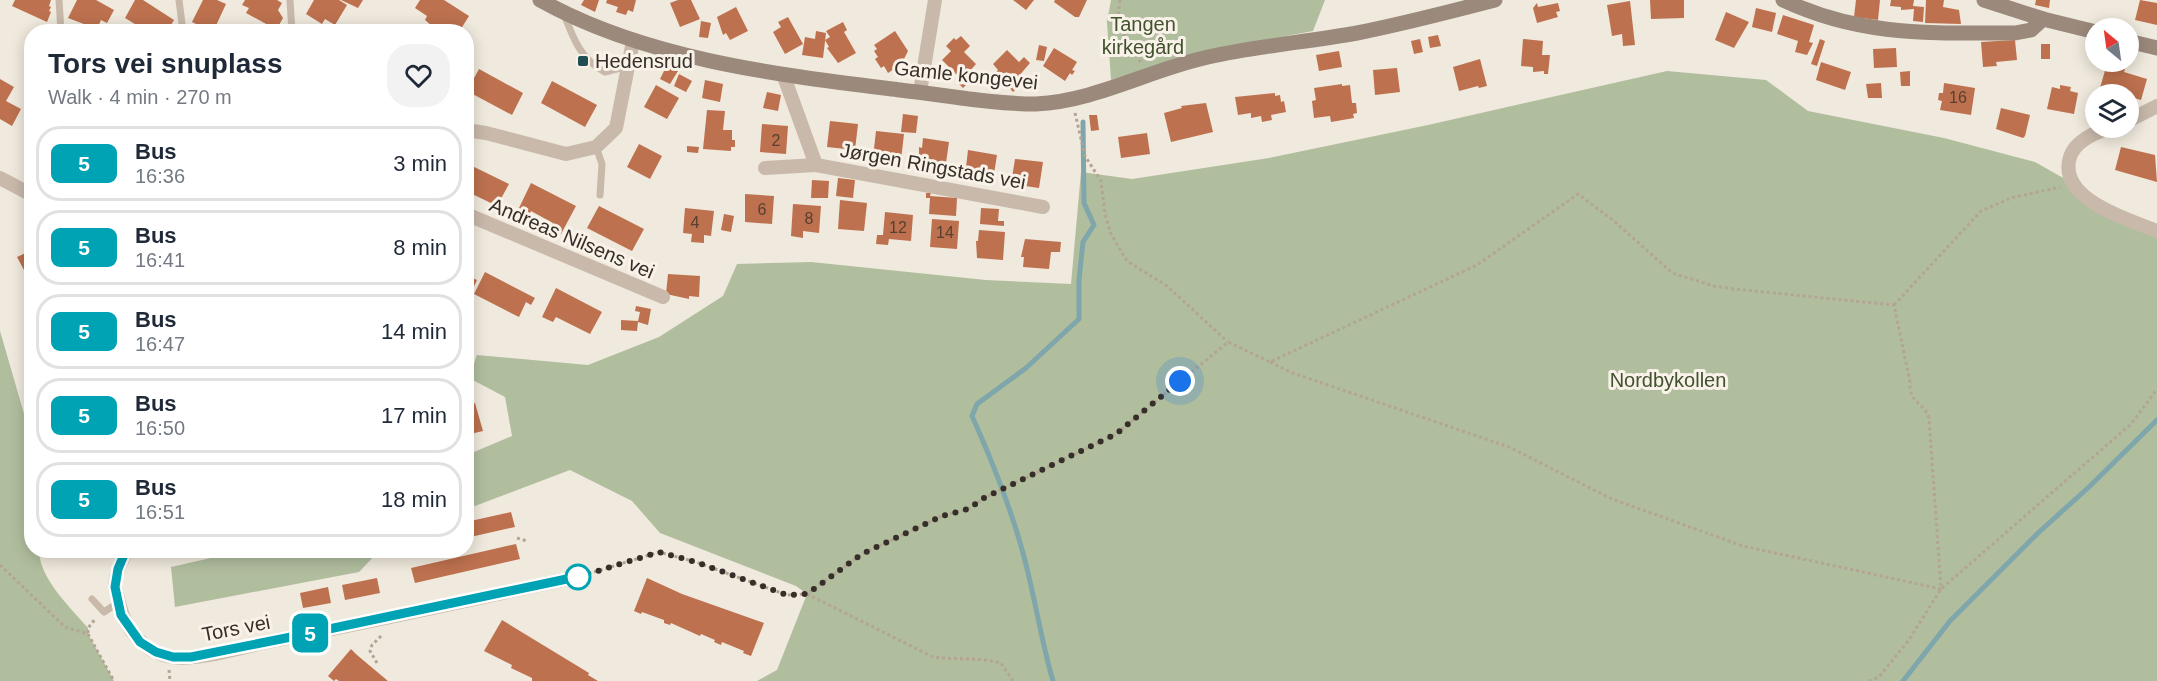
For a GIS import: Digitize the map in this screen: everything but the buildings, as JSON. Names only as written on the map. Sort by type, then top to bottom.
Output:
[{"type":"main road","name":"Gamle kongevei","points":[[540,0],[564,14],[633,41],[783,74],[1019,104],[1072,100],[1144,75],[1208,57],[1355,33],[1495,0]]},
{"type":"main road","points":[[1783,0],[1819,16],[1878,30],[1907,33],[2015,33],[2031,30],[2043,19]]},
{"type":"main road","points":[[1984,0],[2043,19],[2085,29]]},
{"type":"main road","points":[[2139,44],[2157,48]]},
{"type":"street","points":[[920,92],[935,0]]},
{"type":"street","points":[[474,131],[566,154],[596,147],[616,128],[633,41]]},
{"type":"street","name":"Jørgen Ringstads vei","points":[[783,74],[816,165]]},
{"type":"street","points":[[2139,115],[2157,106]]},
{"type":"street","points":[[2088,138],[2080,142],[2071,153],[2067,167],[2071,183],[2086,199],[2157,231]]},
{"type":"street","name":"Jørgen Ringstads vei","points":[[765,168],[816,165],[1043,207]]},
{"type":"street","points":[[0,178],[24,191]]},
{"type":"street","name":"Andreas Nilsens vei","points":[[474,217],[663,297]]},
{"type":"street","name":"Tors vei","points":[[123,558],[115,587],[121,615],[140,642],[156,652],[173,657],[191,657],[581,576]]},
{"type":"lane","points":[[59,0],[60,24]]},
{"type":"lane","points":[[179,0],[182,24]]},
{"type":"lane","points":[[290,0],[292,24]]},
{"type":"lane","points":[[564,14],[575,42],[592,66],[605,72],[627,66]]},
{"type":"lane","points":[[596,147],[602,164],[600,195]]},
{"type":"lane","points":[[92,599],[104,612],[119,602]]},
{"type":"path","points":[[1120,0],[1117,23],[1141,63],[1144,75]]},
{"type":"path","points":[[1072,100],[1085,156],[1101,181],[1105,214],[1111,234],[1127,261],[1167,286],[1228,342],[1290,372],[1509,447],[1612,499],[1743,546],[1941,588]]},
{"type":"path","points":[[1894,305],[1981,212],[2011,198],[2071,183]]},
{"type":"path","points":[[1270,362],[1477,265],[1578,194],[1614,221],[1672,273],[1714,286],[1734,289],[1894,305]]},
{"type":"path","points":[[1894,305],[1910,382],[1910,393],[1912,399],[1926,410],[1929,418],[1941,588]]},
{"type":"path","points":[[807,594],[862,554],[942,516],[968,509],[984,498],[1116,434],[1228,342]]},
{"type":"path","points":[[1869,681],[1879,677],[1908,641],[1941,588],[2131,424],[2157,389]]},
{"type":"path","points":[[517,538],[527,541]]},
{"type":"path","points":[[581,576],[659,552],[696,562],[787,595],[807,594],[933,657],[988,660],[1001,663],[1013,681]]},
{"type":"path","points":[[0,565],[65,627],[88,634]]},
{"type":"path","points":[[97,617],[88,628],[88,634],[114,681]]},
{"type":"path","points":[[377,663],[370,651],[386,627],[381,618]]},
{"type":"green space","name":"Tangen kirkegård","points":[[1111,0],[1325,0],[1313,31],[1221,48],[1111,80],[1107,22]]},
{"type":"green space","name":"Nordbykollen","points":[[1667,71],[1766,80],[1808,111],[1944,138],[2035,162],[2157,231],[2157,681],[757,681],[777,670],[807,594],[796,586],[660,533],[632,501],[570,470],[474,506],[474,452],[512,436],[505,397],[474,381],[474,364],[477,355],[588,365],[659,337],[723,296],[737,264],[811,262],[986,280],[1071,284],[1081,172],[1132,179],[1269,158]]},
{"type":"green space","points":[[0,331],[24,414],[24,558],[40,558],[50,582],[88,628],[88,634],[114,681],[0,681]]},
{"type":"green space","points":[[211,558],[372,558],[359,572],[175,607],[171,567]]},
{"type":"waterway","points":[[1053,681],[1026,563],[1016,530],[999,480],[972,416],[977,404],[1026,368],[1079,319],[1079,280],[1083,242],[1094,225],[1084,203],[1083,122]]},
{"type":"waterway","points":[[1903,681],[1950,621],[2038,533],[2157,420]]},
{"type":"bus line","name":"5","points":[[123,558],[115,587],[121,615],[140,642],[156,652],[173,657],[191,657],[581,576]]},
{"type":"place","name":"Hedensrud","points":[[583,61]]},
{"type":"route","points":[[578,577],[659,552],[696,562],[787,595],[807,594],[862,554],[942,516],[968,509],[984,498],[1116,434],[1180,381]]}]
